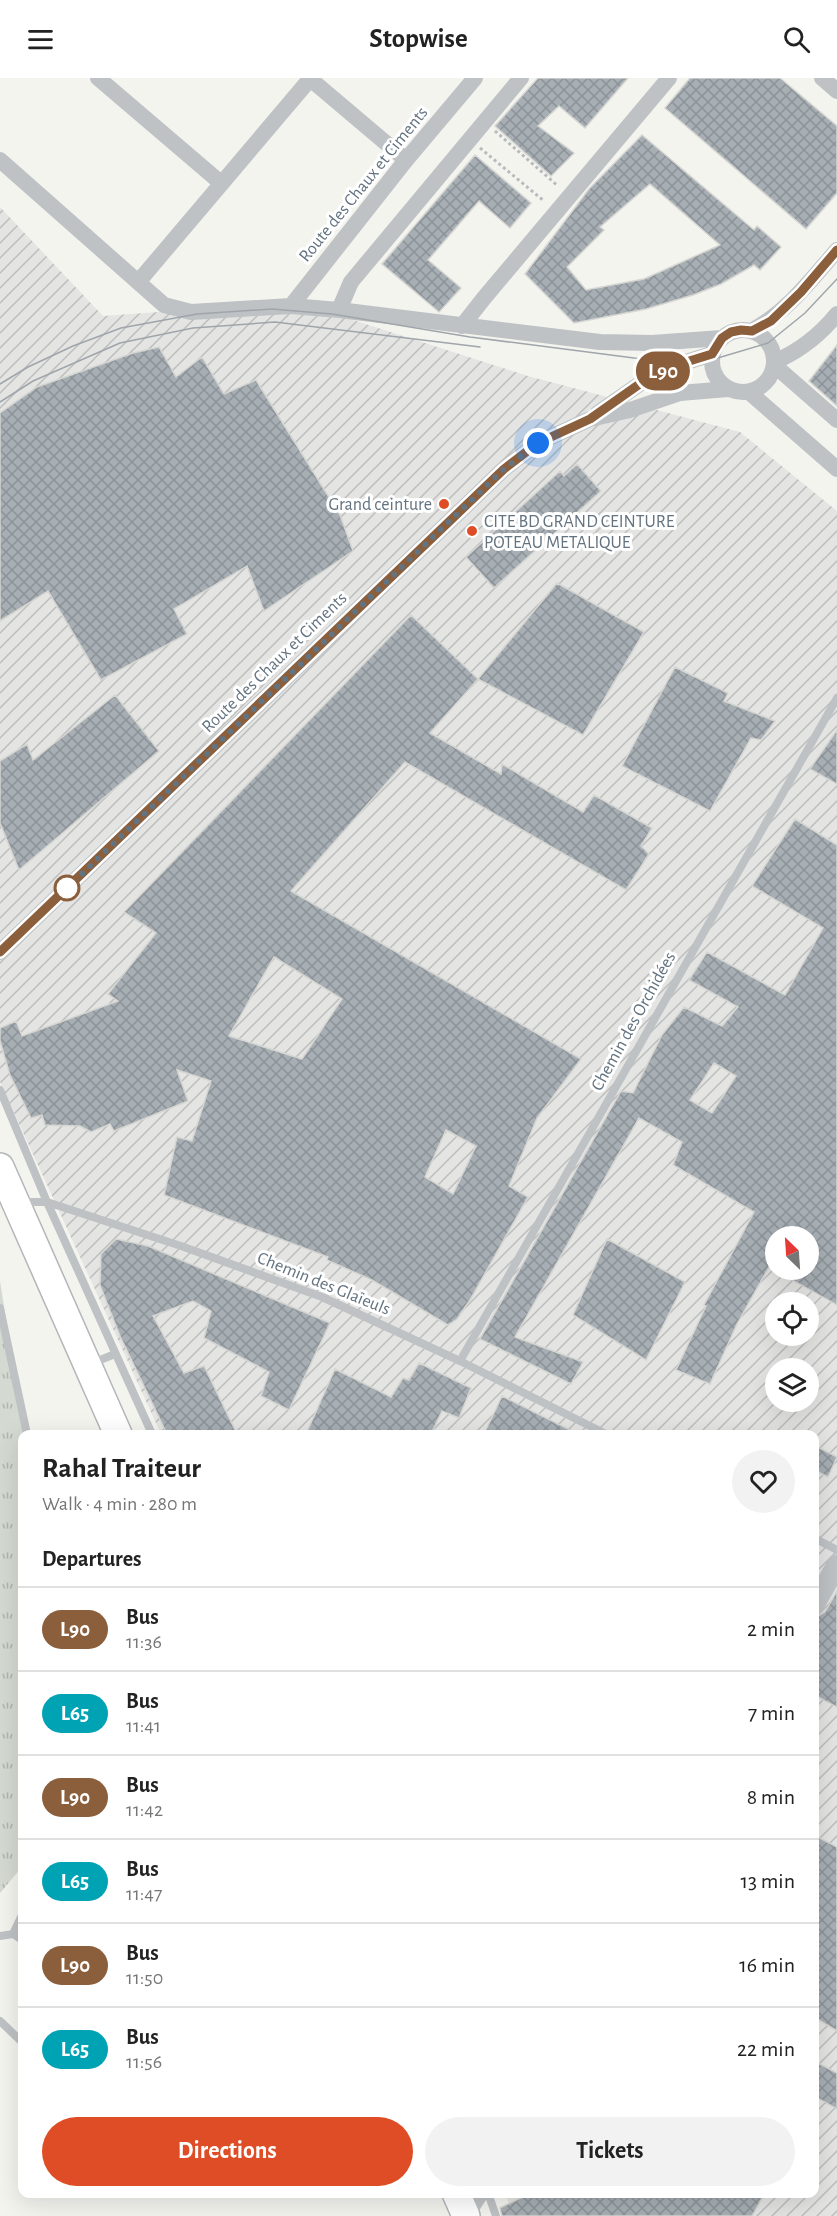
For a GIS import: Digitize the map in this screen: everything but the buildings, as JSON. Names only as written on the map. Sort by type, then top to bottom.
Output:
[{"type":"main road","points":[[0,1167],[116,1430]]},
{"type":"street","points":[[98,78],[221,183]]},
{"type":"street","points":[[138,281],[309,78],[406,160]]},
{"type":"street","name":"Route des Chaux et Ciments","points":[[291,306],[406,160],[475,78]]},
{"type":"street","points":[[339,310],[351,282],[521,78]]},
{"type":"street","points":[[462,326],[669,78]]},
{"type":"street","points":[[822,78],[837,91]]},
{"type":"street","points":[[0,160],[165,305],[191,312],[291,306],[600,342],[652,343],[722,338]]},
{"type":"street","points":[[752,331],[771,321],[790,304],[837,250]]},
{"type":"street","points":[[774,363],[808,344],[837,314]]},
{"type":"street","points":[[752,331],[768,343],[773,353],[774,363],[766,382],[758,389],[738,393],[728,389],[715,377],[712,368],[712,354],[722,338],[731,332],[752,331]]},
{"type":"street","name":"Route des Chaux et Ciments","points":[[0,952],[504,469],[538,443],[590,419],[641,383],[670,367],[712,354]]},
{"type":"street","points":[[774,363],[837,420]]},
{"type":"street","name":"Route des Chaux et Ciments","points":[[590,419],[630,410],[680,393],[728,389]]},
{"type":"street","points":[[748,392],[837,469]]},
{"type":"street","points":[[819,1596],[837,1565]]},
{"type":"lane","name":"Chemin des Orchidées","points":[[460,1360],[837,698]]},
{"type":"lane","points":[[0,1090],[47,1202],[150,1430]]},
{"type":"lane","name":"Chemin des Glaïeuls","points":[[15,1202],[47,1202],[181,1246],[322,1297],[460,1360],[598,1430]]},
{"type":"lane","points":[[0,1308],[26,1430]]},
{"type":"lane","points":[[87,1365],[115,1354]]},
{"type":"lane","points":[[819,1541],[837,1550]]},
{"type":"lane","points":[[13,1934],[18,1923]]},
{"type":"lane","points":[[0,1936],[13,1934],[18,1937]]},
{"type":"lane","points":[[0,2021],[18,2038]]},
{"type":"lane","points":[[490,2198],[496,2216]]},
{"type":"path","points":[[484,122],[570,196]]},
{"type":"path","points":[[470,140],[556,211]]},
{"type":"shaded area","points":[[0,207],[103,316],[297,302],[528,376],[740,432],[837,511],[837,2216],[514,2216],[507,2198],[819,2198],[819,1430],[159,1430],[0,1082]]},
{"type":"green space","points":[[0,1281],[23,1430],[18,1430],[18,1872],[0,1893]]},
{"type":"tram line","points":[[0,384],[28,367],[73,346],[121,328],[197,314],[272,309],[332,314],[470,337],[634,358],[666,361],[711,360],[768,343],[805,313],[837,279]]},
{"type":"tram line","points":[[0,402],[33,381],[120,343],[193,328],[275,322],[480,347]]},
{"type":"bus line","name":"L90","points":[[0,952],[504,469],[538,443],[590,419],[641,383],[670,367],[712,354],[722,338],[731,332],[752,331],[771,321],[801,292],[837,250]]},
{"type":"place","name":"Grand ceinture","points":[[444,504]]},
{"type":"place","name":"CITE BD GRAND CEINTURE POTEAU METALIQUE","points":[[472,531]]},
{"type":"route","points":[[67,888],[63,892],[504,469],[538,443]]}]
